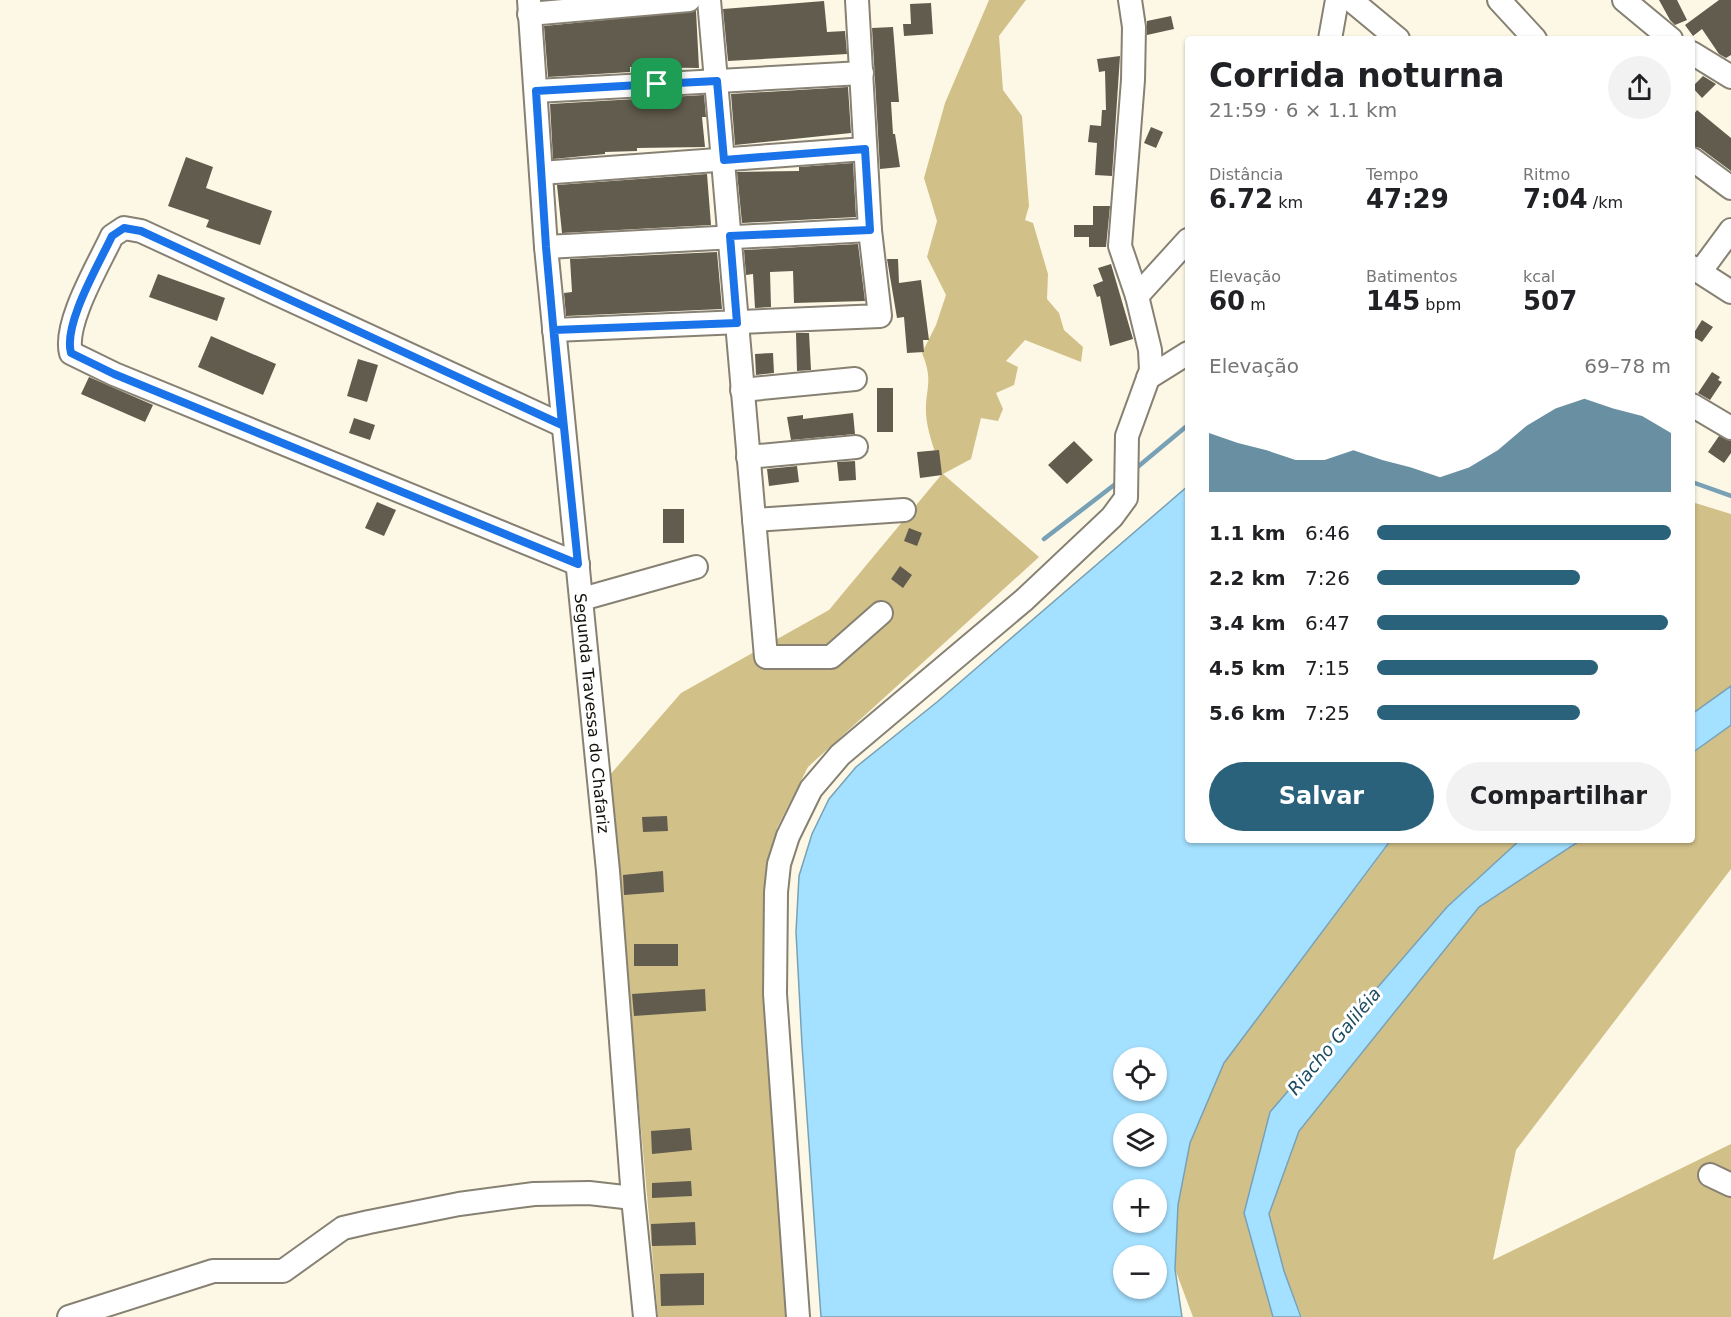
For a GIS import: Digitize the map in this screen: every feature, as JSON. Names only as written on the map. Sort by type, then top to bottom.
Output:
[{"type":"street","points":[[529,7],[689,0]]},
{"type":"street","points":[[709,0],[766,657],[831,657],[881,613]]},
{"type":"street","points":[[554,330],[880,316],[870,230],[857,0]]},
{"type":"street","points":[[798,1317],[776,994],[776,892],[779,864],[788,836],[811,789],[834,761],[1024,600],[1122,506],[1126,488],[1127,436],[1151,370],[1150,350],[1137,296],[1120,246],[1133,80],[1134,27],[1130,0]]},
{"type":"street","points":[[1134,27],[1149,0]]},
{"type":"street","points":[[1332,36],[1350,0],[1394,36]]},
{"type":"street","points":[[1499,0],[1532,36]]},
{"type":"street","points":[[1624,0],[1667,36]]},
{"type":"street","name":"Segunda Travessa do Chafariz","points":[[529,7],[546,247],[608,871],[633,1198],[645,1317]]},
{"type":"street","points":[[1695,55],[1731,77]]},
{"type":"street","points":[[536,91],[862,73]]},
{"type":"street","points":[[542,173],[865,149]]},
{"type":"street","points":[[1695,161],[1731,188]]},
{"type":"street","points":[[562,425],[141,231],[124,228],[112,236],[76,317],[68,342],[71,353],[114,374],[578,564]]},
{"type":"street","points":[[546,247],[870,230]]},
{"type":"street","points":[[1731,230],[1696,269],[1731,292]]},
{"type":"street","points":[[1137,296],[1185,243]]},
{"type":"street","points":[[1148,378],[1185,355]]},
{"type":"street","points":[[742,390],[855,378]]},
{"type":"street","points":[[1695,407],[1731,428]]},
{"type":"street","points":[[748,457],[856,447]]},
{"type":"street","points":[[754,520],[904,510]]},
{"type":"street","points":[[582,599],[696,567]]},
{"type":"street","points":[[1710,1175],[1731,1185]]},
{"type":"street","points":[[69,1317],[213,1270],[283,1270],[343,1228],[369,1222],[459,1204],[534,1194],[589,1193],[633,1198]]},
{"type":"shaded area","points":[[989,0],[1026,0],[999,36],[1003,90],[1022,116],[1029,206],[1025,220],[1033,223],[1048,274],[1047,299],[1059,313],[1064,330],[1083,347],[1081,362],[1025,340],[1006,361],[1018,367],[1014,385],[996,393],[1003,409],[998,421],[981,418],[971,459],[943,474],[1039,557],[808,767],[777,828],[765,900],[800,1317],[658,1317],[609,776],[681,693],[829,610],[942,474],[927,421],[928,371],[922,353],[936,325],[946,295],[927,257],[937,221],[924,178],[945,103]]},
{"type":"shaded area","points":[[1695,503],[1731,514],[1731,686],[1695,712]]},
{"type":"shaded area","points":[[1731,725],[1731,869],[1516,1150],[1493,1260],[1731,1144],[1731,1317],[1302,1317],[1284,1271],[1269,1214],[1299,1131],[1479,907],[1568,843],[1695,843],[1695,752]]},
{"type":"shaded area","points":[[1390,843],[1517,843],[1447,907],[1244,1213],[1273,1317],[1193,1317],[1175,1269],[1178,1205],[1190,1143],[1224,1063]]},
{"type":"water","points":[[1185,489],[1185,843],[1389,843],[1224,1063],[1190,1143],[1178,1205],[1175,1269],[1182,1317],[821,1317],[796,932],[799,876],[812,834],[829,799],[856,767],[937,702]]},
{"type":"water","points":[[1731,686],[1731,725],[1695,751],[1695,712]]},
{"type":"water","name":"Riacho Galiléia","points":[[1517,843],[1576,843],[1479,907],[1299,1131],[1269,1214],[1284,1271],[1301,1317],[1273,1317],[1244,1213],[1270,1112],[1447,907]]},
{"type":"building","points":[[1659,0],[1677,0],[1687,20],[1675,25]]},
{"type":"building","points":[[1719,0],[1731,0],[1731,55],[1726,58],[1719,54],[1702,29],[1693,36],[1685,25]]},
{"type":"building","points":[[824,1],[827,32],[845,31],[847,54],[728,61],[723,9]]},
{"type":"building","points":[[931,3],[933,34],[904,36],[903,24],[911,24],[910,4]]},
{"type":"building","points":[[696,11],[699,68],[630,67],[630,72],[548,77],[544,26]]},
{"type":"building","points":[[1171,16],[1174,29],[1147,35],[1147,21]]},
{"type":"building","points":[[893,27],[899,102],[891,102],[893,134],[895,134],[900,167],[880,169],[872,28]]},
{"type":"building","points":[[1120,56],[1112,176],[1095,175],[1097,143],[1088,142],[1090,125],[1101,126],[1102,110],[1106,110],[1105,71],[1099,72],[1097,59]]},
{"type":"building","points":[[1703,76],[1716,84],[1702,98],[1695,90],[1695,84]]},
{"type":"building","points":[[848,87],[851,133],[735,145],[731,94]]},
{"type":"building","points":[[704,95],[706,117],[702,117],[705,147],[637,148],[637,151],[605,152],[605,154],[553,159],[550,104]]},
{"type":"building","points":[[1697,110],[1731,138],[1731,171],[1695,147],[1695,113]]},
{"type":"building","points":[[1151,127],[1163,132],[1156,148],[1144,143]]},
{"type":"building","points":[[186,157],[213,167],[206,188],[272,211],[260,245],[206,227],[209,220],[168,206]]},
{"type":"building","points":[[853,163],[856,217],[742,223],[737,172],[799,171],[799,167]]},
{"type":"building","points":[[707,174],[711,225],[562,233],[557,185]]},
{"type":"building","points":[[1093,206],[1110,206],[1106,247],[1089,247],[1089,237],[1074,237],[1074,225],[1093,225]]},
{"type":"building","points":[[858,244],[865,301],[794,303],[793,271],[770,272],[771,307],[755,308],[753,274],[746,275],[744,250]]},
{"type":"building","points":[[717,252],[722,309],[566,316],[564,293],[572,292],[570,259]]},
{"type":"building","points":[[887,259],[898,259],[899,283],[921,280],[929,340],[923,340],[924,352],[907,353],[904,317],[897,318]]},
{"type":"building","points":[[1111,264],[1133,339],[1110,346],[1100,296],[1097,297],[1093,285],[1103,281],[1098,268]]},
{"type":"building","points":[[158,274],[225,298],[217,321],[149,297]]},
{"type":"building","points":[[1702,320],[1713,327],[1702,342],[1695,338],[1695,331]]},
{"type":"building","points":[[796,333],[809,333],[811,370],[797,371]]},
{"type":"building","points":[[211,336],[276,364],[263,395],[198,367]]},
{"type":"building","points":[[773,353],[774,373],[756,375],[755,354]]},
{"type":"building","points":[[358,359],[378,365],[367,402],[347,396]]},
{"type":"building","points":[[1712,372],[1720,377],[1718,380],[1722,382],[1710,400],[1698,393]]},
{"type":"building","points":[[89,377],[153,405],[145,422],[81,394]]},
{"type":"building","points":[[877,388],[893,388],[893,432],[877,432]]},
{"type":"building","points":[[853,413],[855,434],[791,440],[787,417],[803,415],[803,419]]},
{"type":"building","points":[[354,418],[375,425],[370,440],[349,433]]},
{"type":"building","points":[[1719,436],[1731,441],[1731,453],[1724,463],[1708,452]]},
{"type":"building","points":[[1074,441],[1093,460],[1067,484],[1048,465]]},
{"type":"building","points":[[939,450],[942,475],[920,478],[917,452]]},
{"type":"building","points":[[855,461],[856,480],[839,481],[837,462]]},
{"type":"building","points":[[797,466],[799,482],[769,486],[767,469]]},
{"type":"building","points":[[377,502],[396,510],[384,536],[365,528]]},
{"type":"building","points":[[663,509],[684,509],[684,543],[663,543]]},
{"type":"building","points":[[909,528],[922,533],[917,546],[904,541]]},
{"type":"building","points":[[900,566],[912,575],[903,588],[891,579]]},
{"type":"building","points":[[667,816],[668,831],[643,832],[642,817]]},
{"type":"building","points":[[663,871],[664,892],[624,895],[623,875]]},
{"type":"building","points":[[634,944],[678,944],[678,966],[634,966]]},
{"type":"building","points":[[705,989],[706,1011],[634,1016],[632,994]]},
{"type":"building","points":[[690,1128],[692,1150],[652,1154],[651,1131]]},
{"type":"building","points":[[691,1181],[692,1196],[652,1198],[652,1183]]},
{"type":"building","points":[[695,1222],[696,1245],[652,1246],[651,1224]]},
{"type":"building","points":[[704,1273],[704,1305],[661,1306],[660,1274]]},
{"type":"waterway","points":[[1134,470],[1185,428]]},
{"type":"waterway","points":[[1044,539],[1118,482]]},
{"type":"waterway","points":[[1695,483],[1731,496]]},
{"type":"route","points":[[717,81],[724,160],[865,149],[870,230],[730,236],[737,323],[554,330],[578,564],[114,374],[71,353],[68,342],[76,317],[112,236],[124,228],[141,231],[562,425],[546,247],[536,91],[657,84],[717,81]]}]
